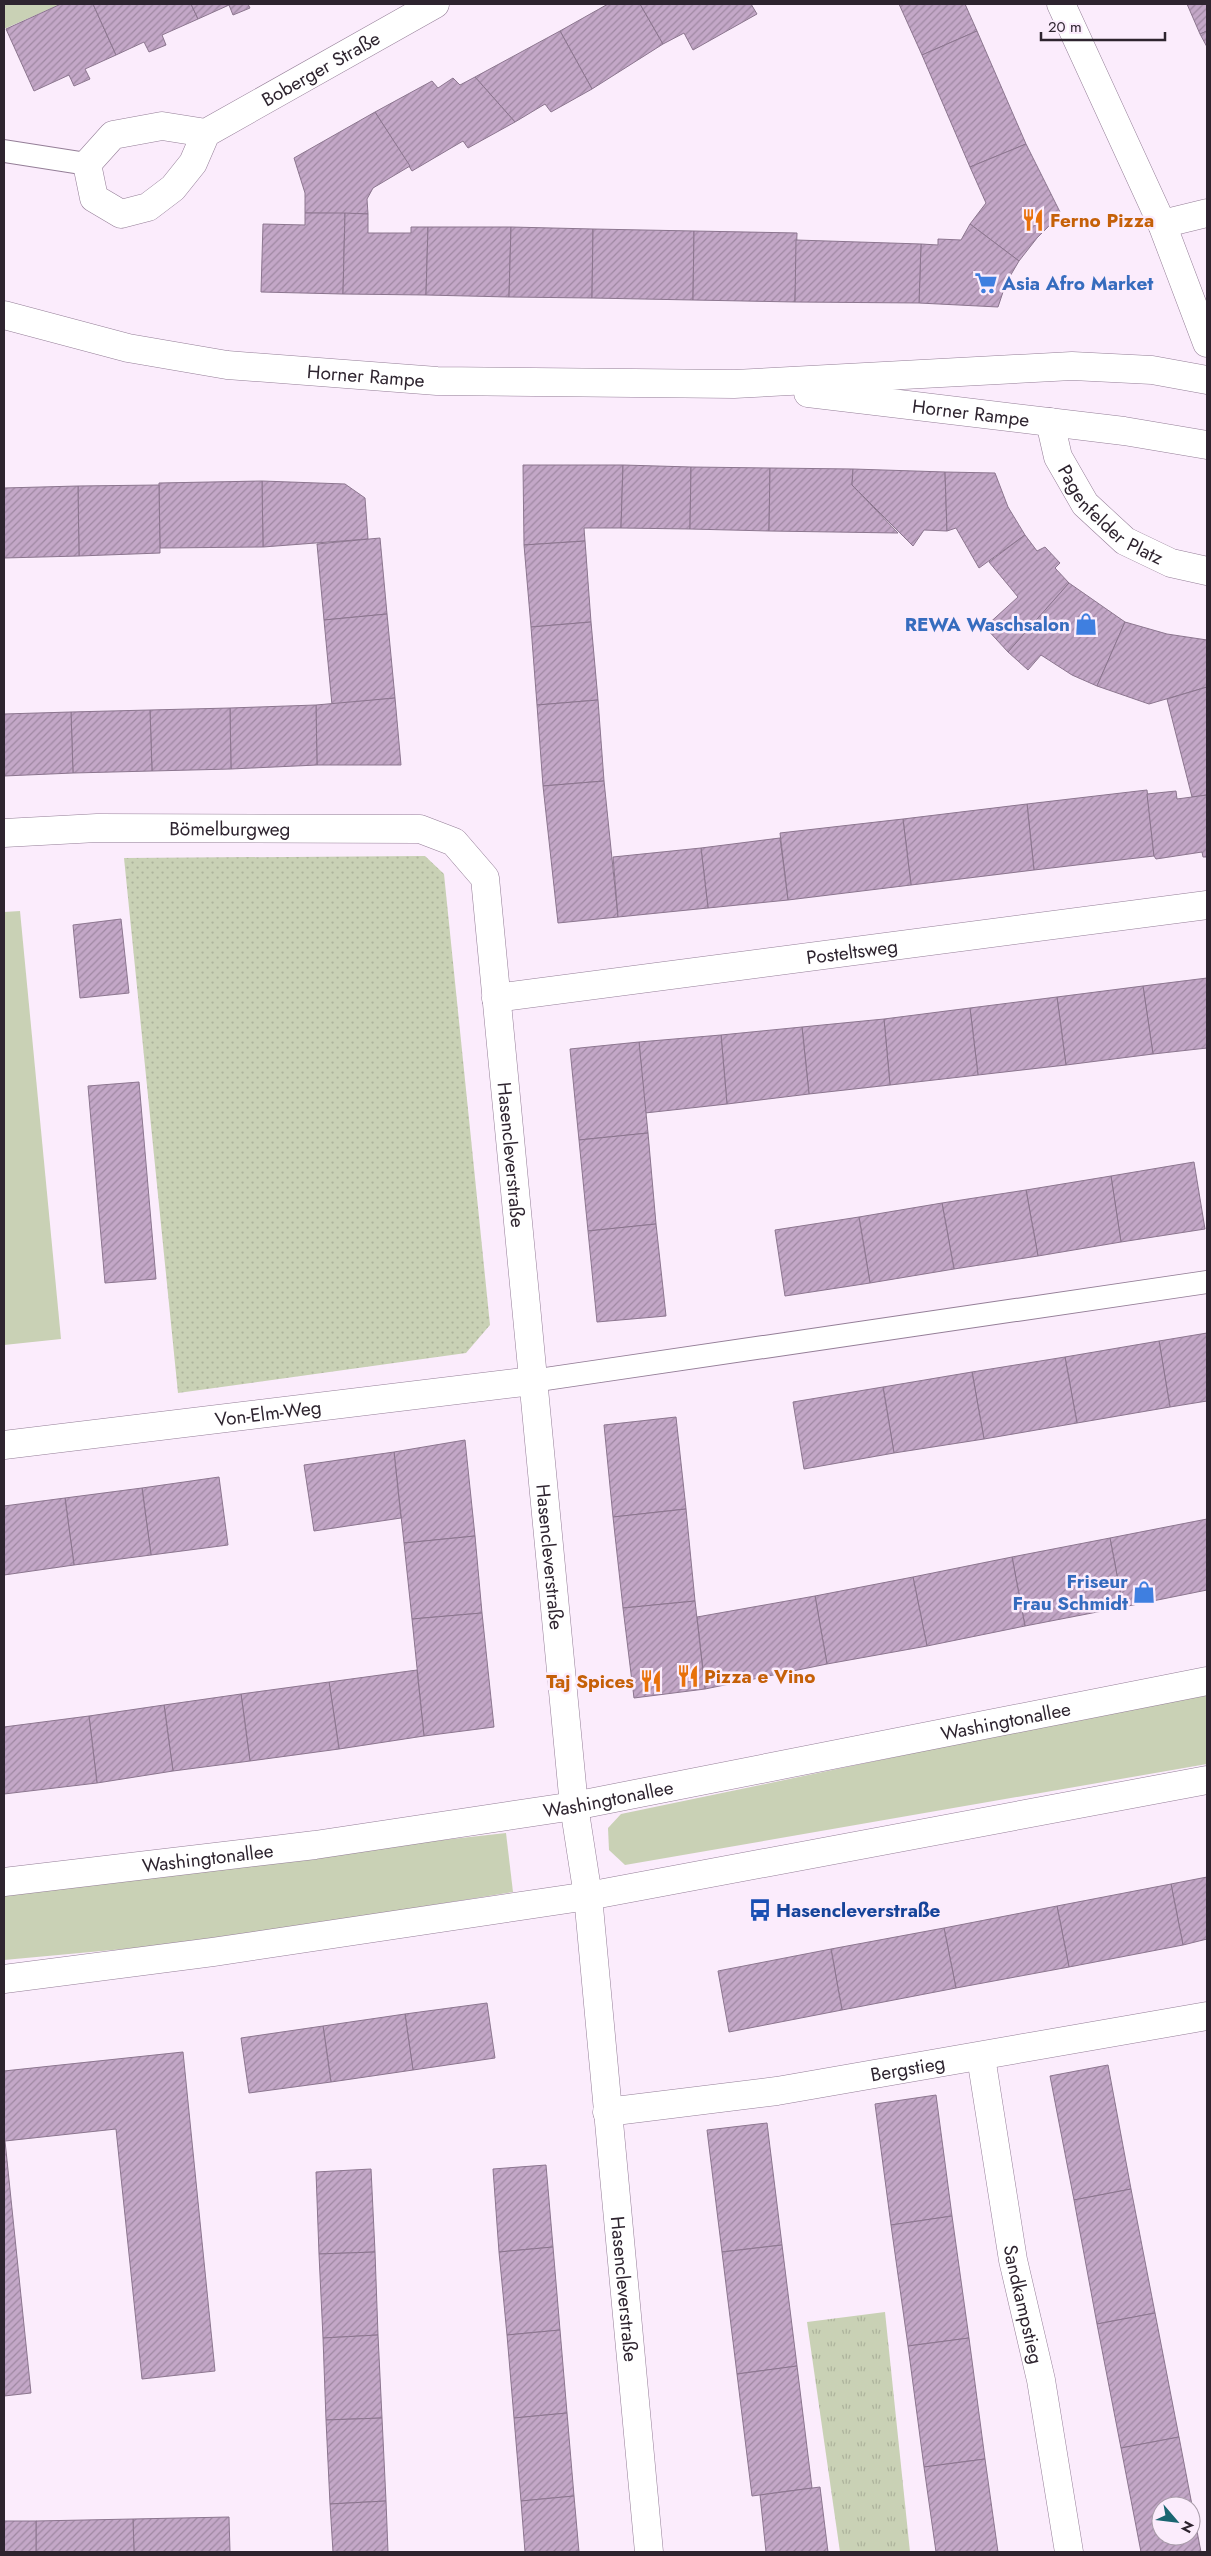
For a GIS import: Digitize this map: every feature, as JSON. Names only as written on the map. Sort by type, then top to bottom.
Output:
[{"type":"street","name":"Boberger Straße","points":[[206,133],[436,4]]},
{"type":"street","points":[[1061,4],[1162,224],[1207,344]]},
{"type":"street","points":[[162,126],[206,133],[194,163],[173,188],[148,207],[121,214],[94,198],[87,164],[113,135],[162,126]]},
{"type":"street","points":[[1162,224],[1207,213]]},
{"type":"street","name":"Horner Rampe","points":[[4,315],[128,348],[227,365],[437,381],[734,384],[1072,366],[1152,370],[1207,380]]},
{"type":"street","name":"Horner Rampe","points":[[734,384],[1124,430],[1207,445]]},
{"type":"street","name":"Pagenfelder Platz","points":[[1050,422],[1058,457],[1085,504],[1125,541],[1170,563],[1207,571]]},
{"type":"street","name":"Bömelburgweg","points":[[4,833],[97,828],[420,829],[454,842]]},
{"type":"street","name":"Hasencleverstraße","points":[[454,842],[485,878],[574,1806],[588,1896],[649,2552]]},
{"type":"street","name":"Posteltsweg","points":[[496,998],[1207,905]]},
{"type":"street","name":"Von-Elm-Weg","points":[[4,1445],[532,1381]]},
{"type":"street","name":"Washingtonallee","points":[[4,1882],[315,1845],[574,1806],[1207,1681]]},
{"type":"street","points":[[4,1980],[213,1952],[588,1896],[1207,1780]]},
{"type":"street","name":"Bergstieg","points":[[607,2112],[777,2091],[981,2057],[1207,2016]]},
{"type":"street","name":"Sandkampstieg","points":[[981,2057],[1013,2260],[1041,2380],[1069,2552]]},
{"type":"lane","points":[[4,151],[87,164]]},
{"type":"lane","points":[[532,1381],[1207,1282]]},
{"type":"green space","points":[[4,4],[61,4],[4,29]]},
{"type":"green space","points":[[425,856],[444,874],[490,1325],[466,1353],[178,1393],[124,858]]},
{"type":"green space","points":[[20,911],[61,1339],[4,1345],[4,912]]},
{"type":"green space","points":[[1207,1692],[1207,1764],[625,1865],[609,1850],[608,1828],[621,1814]]},
{"type":"green space","points":[[506,1833],[513,1892],[210,1941],[4,1960],[4,1889]]},
{"type":"green space","points":[[885,2312],[910,2552],[840,2552],[807,2322]]},
{"type":"building","points":[[61,4],[93,4],[116,55],[85,69],[90,79],[74,86],[69,75],[34,91],[6,29]]},
{"type":"building","points":[[93,4],[191,4],[198,19],[162,35],[166,45],[149,52],[144,42],[116,55]]},
{"type":"building","points":[[191,4],[248,4],[250,8],[233,15],[229,5],[198,19]]},
{"type":"building","points":[[608,4],[640,4],[663,44],[592,89],[560,31]]},
{"type":"building","points":[[640,4],[751,4],[757,14],[693,50],[684,33],[663,44]]},
{"type":"building","points":[[899,4],[965,4],[977,31],[922,55]]},
{"type":"building","points":[[1187,4],[1207,4],[1207,31],[1200,34]]},
{"type":"building","points":[[560,31],[592,89],[551,112],[545,104],[515,122],[475,77]]},
{"type":"building","points":[[977,31],[1026,144],[970,167],[922,55]]},
{"type":"building","points":[[1207,31],[1207,47],[1200,34]]},
{"type":"building","points":[[475,77],[515,122],[468,148],[463,141],[412,171],[375,112],[432,81],[438,88],[453,78],[460,85]]},
{"type":"building","points":[[375,112],[410,166],[373,188],[367,199],[368,214],[305,213],[305,193],[294,158]]},
{"type":"building","points":[[1026,144],[1061,214],[1037,238],[1019,261],[970,224],[986,203],[970,167]]},
{"type":"building","points":[[305,213],[345,213],[343,294],[261,292],[263,224],[305,225]]},
{"type":"building","points":[[345,213],[368,214],[368,233],[411,233],[411,227],[428,227],[426,295],[343,294]]},
{"type":"building","points":[[970,224],[1019,261],[1006,283],[998,307],[919,303],[921,244],[938,245],[938,239],[961,240]]},
{"type":"building","points":[[428,227],[511,227],[509,297],[426,295]]},
{"type":"building","points":[[511,227],[593,229],[592,298],[509,297]]},
{"type":"building","points":[[593,229],[694,231],[693,300],[592,298]]},
{"type":"building","points":[[694,231],[797,233],[795,302],[693,300]]},
{"type":"building","points":[[796,240],[921,244],[919,303],[795,302]]},
{"type":"building","points":[[523,465],[623,465],[621,528],[584,528],[585,541],[524,545]]},
{"type":"building","points":[[623,465],[691,467],[690,529],[621,528]]},
{"type":"building","points":[[691,467],[770,468],[769,531],[690,529]]},
{"type":"building","points":[[770,468],[853,469],[852,485],[898,533],[769,531]]},
{"type":"building","points":[[853,469],[945,472],[947,531],[924,530],[913,546],[852,485]]},
{"type":"building","points":[[945,472],[995,473],[1008,507],[1025,535],[979,568],[956,528],[947,531]]},
{"type":"building","points":[[262,481],[345,484],[365,498],[368,539],[263,547]]},
{"type":"building","points":[[262,481],[263,547],[160,548],[159,483]]},
{"type":"building","points":[[159,485],[160,553],[79,556],[78,486]]},
{"type":"building","points":[[78,486],[79,556],[4,558],[4,488]]},
{"type":"building","points":[[1025,535],[1037,551],[1045,547],[1060,563],[1055,568],[1069,583],[1008,652],[985,627],[1018,597],[989,562]]},
{"type":"building","points":[[380,538],[387,614],[324,620],[317,544]]},
{"type":"building","points":[[585,541],[591,622],[531,627],[524,545]]},
{"type":"building","points":[[1069,583],[1125,622],[1097,686],[1072,675],[1041,655],[1028,670],[1008,652]]},
{"type":"building","points":[[387,614],[395,698],[332,705],[324,620]]},
{"type":"building","points":[[591,622],[598,700],[537,705],[531,627]]},
{"type":"building","points":[[1125,622],[1167,634],[1207,640],[1207,687],[1149,704],[1097,686]]},
{"type":"building","points":[[1207,687],[1207,795],[1192,797],[1167,699]]},
{"type":"building","points":[[395,698],[401,765],[317,765],[316,705]]},
{"type":"building","points":[[598,700],[604,781],[543,786],[537,705]]},
{"type":"building","points":[[316,705],[317,765],[231,769],[230,708]]},
{"type":"building","points":[[230,708],[231,769],[152,771],[150,710]]},
{"type":"building","points":[[150,710],[152,771],[73,773],[71,712]]},
{"type":"building","points":[[71,712],[73,773],[4,776],[4,714]]},
{"type":"building","points":[[604,781],[618,917],[558,923],[543,786]]},
{"type":"building","points":[[1147,790],[1154,856],[1034,870],[1027,804]]},
{"type":"building","points":[[1176,791],[1177,799],[1207,795],[1207,857],[1203,857],[1202,852],[1156,859],[1154,856],[1147,794]]},
{"type":"building","points":[[1027,804],[1034,870],[911,885],[903,819]]},
{"type":"building","points":[[903,819],[911,885],[788,900],[780,833]]},
{"type":"building","points":[[780,838],[788,900],[708,908],[701,848]]},
{"type":"building","points":[[701,848],[708,908],[618,917],[613,857]]},
{"type":"building","points":[[121,919],[129,993],[80,998],[73,925]]},
{"type":"building","points":[[1207,978],[1207,1048],[1153,1054],[1143,986]]},
{"type":"building","points":[[1143,986],[1153,1054],[1066,1065],[1057,997]]},
{"type":"building","points":[[1057,997],[1066,1065],[978,1075],[970,1008]]},
{"type":"building","points":[[970,1008],[978,1075],[890,1085],[884,1019]]},
{"type":"building","points":[[884,1019],[890,1085],[809,1094],[802,1027]]},
{"type":"building","points":[[802,1027],[809,1094],[727,1104],[721,1035]]},
{"type":"building","points":[[721,1035],[727,1104],[645,1113],[639,1042]]},
{"type":"building","points":[[639,1042],[648,1133],[579,1140],[570,1049]]},
{"type":"building","points":[[139,1082],[156,1279],[105,1283],[88,1086]]},
{"type":"building","points":[[648,1133],[656,1224],[588,1231],[579,1140]]},
{"type":"building","points":[[1194,1162],[1205,1229],[1121,1242],[1111,1176]]},
{"type":"building","points":[[1111,1176],[1121,1242],[1038,1256],[1026,1190]]},
{"type":"building","points":[[1026,1190],[1038,1256],[954,1269],[942,1203]]},
{"type":"building","points":[[942,1203],[954,1269],[870,1283],[859,1217]]},
{"type":"building","points":[[859,1217],[870,1283],[785,1296],[775,1230]]},
{"type":"building","points":[[656,1224],[666,1316],[597,1322],[588,1231]]},
{"type":"building","points":[[1207,1333],[1207,1401],[1170,1407],[1159,1341]]},
{"type":"building","points":[[1159,1341],[1170,1407],[1077,1423],[1065,1357]]},
{"type":"building","points":[[1065,1357],[1077,1423],[984,1439],[972,1372]]},
{"type":"building","points":[[972,1372],[984,1439],[894,1453],[883,1387]]},
{"type":"building","points":[[883,1387],[894,1453],[804,1469],[793,1402]]},
{"type":"building","points":[[676,1417],[686,1509],[613,1517],[604,1425]]},
{"type":"building","points":[[465,1440],[475,1536],[404,1543],[394,1452]]},
{"type":"building","points":[[394,1452],[401,1518],[314,1531],[304,1465]]},
{"type":"building","points":[[219,1477],[228,1545],[151,1555],[142,1488]]},
{"type":"building","points":[[142,1488],[151,1555],[74,1565],[65,1498]]},
{"type":"building","points":[[65,1498],[74,1565],[4,1575],[4,1506]]},
{"type":"building","points":[[686,1509],[695,1601],[623,1608],[613,1517]]},
{"type":"building","points":[[1207,1519],[1207,1590],[1123,1607],[1110,1538]]},
{"type":"building","points":[[475,1536],[482,1613],[412,1619],[404,1543]]},
{"type":"building","points":[[1110,1538],[1123,1607],[1025,1626],[1012,1557]]},
{"type":"building","points":[[1012,1557],[1025,1626],[927,1646],[913,1577]]},
{"type":"building","points":[[913,1577],[927,1646],[827,1664],[815,1596]]},
{"type":"building","points":[[815,1596],[827,1664],[705,1689],[697,1617]]},
{"type":"building","points":[[695,1601],[705,1689],[634,1698],[623,1608]]},
{"type":"building","points":[[482,1613],[494,1727],[424,1736],[412,1619]]},
{"type":"building","points":[[417,1670],[424,1736],[339,1749],[329,1682]]},
{"type":"building","points":[[329,1682],[339,1749],[250,1761],[241,1694]]},
{"type":"building","points":[[241,1694],[250,1761],[173,1771],[164,1705]]},
{"type":"building","points":[[164,1705],[173,1771],[97,1783],[89,1716]]},
{"type":"building","points":[[89,1716],[97,1783],[4,1794],[4,1727]]},
{"type":"building","points":[[1207,1877],[1207,1939],[1183,1945],[1171,1884]]},
{"type":"building","points":[[1171,1884],[1183,1945],[1069,1967],[1057,1906]]},
{"type":"building","points":[[1057,1906],[1069,1967],[956,1988],[944,1928]]},
{"type":"building","points":[[944,1928],[956,1988],[842,2010],[831,1949]]},
{"type":"building","points":[[831,1949],[842,2010],[729,2032],[718,1971]]},
{"type":"building","points":[[487,2003],[495,2058],[413,2070],[405,2014]]},
{"type":"building","points":[[405,2014],[413,2070],[331,2082],[323,2026]]},
{"type":"building","points":[[323,2026],[331,2082],[249,2093],[241,2038]]},
{"type":"building","points":[[183,2052],[215,2371],[142,2379],[116,2129],[5,2141],[31,2393],[4,2396],[4,2071]]},
{"type":"building","points":[[1108,2065],[1131,2189],[1074,2200],[1050,2076]]},
{"type":"building","points":[[936,2095],[952,2216],[891,2225],[875,2104]]},
{"type":"building","points":[[767,2123],[782,2245],[722,2252],[707,2130]]},
{"type":"building","points":[[546,2165],[553,2247],[499,2252],[493,2169]]},
{"type":"building","points":[[371,2169],[375,2252],[319,2254],[316,2172]]},
{"type":"building","points":[[1131,2189],[1155,2313],[1097,2324],[1074,2200]]},
{"type":"building","points":[[952,2216],[969,2338],[908,2346],[891,2225]]},
{"type":"building","points":[[782,2245],[797,2366],[737,2374],[722,2252]]},
{"type":"building","points":[[553,2247],[560,2330],[507,2335],[499,2252]]},
{"type":"building","points":[[375,2252],[378,2335],[323,2338],[319,2254]]},
{"type":"building","points":[[1155,2313],[1179,2437],[1121,2448],[1097,2324]]},
{"type":"building","points":[[560,2330],[567,2413],[514,2418],[507,2335]]},
{"type":"building","points":[[378,2335],[382,2418],[326,2420],[323,2338]]},
{"type":"building","points":[[969,2338],[985,2459],[924,2467],[908,2346]]},
{"type":"building","points":[[797,2366],[812,2488],[752,2496],[737,2374]]},
{"type":"building","points":[[567,2413],[574,2496],[521,2501],[514,2418]]},
{"type":"building","points":[[382,2418],[386,2501],[330,2504],[326,2420]]},
{"type":"building","points":[[1179,2437],[1190,2496],[1151,2496],[1151,2546],[1200,2546],[1201,2552],[1141,2552],[1121,2448]]},
{"type":"building","points":[[985,2459],[998,2552],[936,2552],[924,2467]]},
{"type":"building","points":[[820,2487],[828,2552],[766,2552],[760,2495]]},
{"type":"building","points":[[574,2496],[579,2552],[525,2552],[521,2501]]},
{"type":"building","points":[[386,2501],[388,2552],[333,2552],[330,2504]]},
{"type":"building","points":[[229,2517],[230,2552],[134,2552],[133,2519]]},
{"type":"building","points":[[133,2519],[134,2552],[36,2552],[36,2521]]},
{"type":"building","points":[[4,2521],[36,2521],[36,2552],[4,2552]]},
{"type":"place","name":"Ferno Pizza","points":[[1033,220]]},
{"type":"place","name":"Asia Afro Market","points":[[986,283]]},
{"type":"place","name":"REWA Waschsalon","points":[[1086,624]]},
{"type":"place","name":"Friseur Frau Schmidt","points":[[1144,1592]]},
{"type":"place","name":"Pizza e Vino","points":[[688,1676]]},
{"type":"place","name":"Taj Spices","points":[[651,1681]]},
{"type":"place","name":"Hasencleverstraße","points":[[760,1910]]}]
